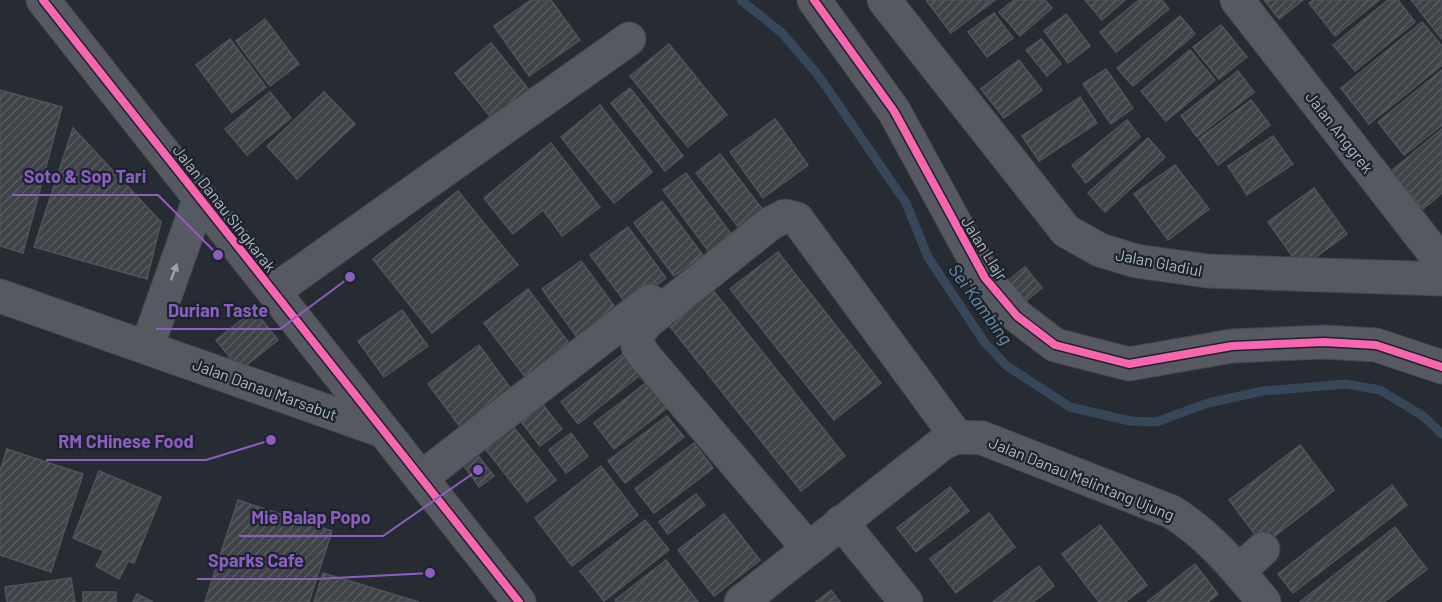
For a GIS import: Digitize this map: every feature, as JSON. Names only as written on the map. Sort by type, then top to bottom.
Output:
[{"type":"street","name":"Jalan Danau Singkarak","points":[[43,0],[514,599]]},
{"type":"street","name":"Jalan Llajr","points":[[814,0],[894,111],[985,278],[1017,316],[1055,345],[1129,364],[1232,346],[1324,342],[1376,345],[1442,367]]},
{"type":"street","name":"Jalan Gladiul","points":[[885,0],[1066,231],[1100,250],[1136,261],[1207,271],[1442,279]]},
{"type":"street","name":"Jalan Anggrek","points":[[1237,0],[1442,263]]},
{"type":"street","points":[[274,291],[629,39]]},
{"type":"street","points":[[421,478],[790,194]]},
{"type":"street","points":[[147,347],[200,198]]},
{"type":"street","points":[[741,602],[943,443],[957,437],[797,219],[785,216],[771,223],[647,322],[636,337],[638,346],[647,359],[807,548]]},
{"type":"street","name":"Jalan Danau Marsabut","points":[[0,296],[383,431]]},
{"type":"street","name":"Jalan Danau Melintang Ujung","points":[[957,437],[982,438],[1172,512],[1195,526],[1239,571],[1264,602]]},
{"type":"street","points":[[841,522],[906,602]]},
{"type":"street","points":[[1239,571],[1263,549]]},
{"type":"building","points":[[531,0],[551,0],[580,40],[529,76],[494,26]]},
{"type":"building","points":[[926,0],[995,0],[951,33]]},
{"type":"building","points":[[1014,0],[1045,0],[1052,8],[1020,36],[999,12]]},
{"type":"building","points":[[1085,0],[1125,0],[1102,20]]},
{"type":"building","points":[[1139,0],[1162,0],[1169,9],[1116,52],[1100,32]]},
{"type":"building","points":[[1264,0],[1303,0],[1279,19]]},
{"type":"building","points":[[1313,0],[1379,0],[1335,36],[1309,3]]},
{"type":"building","points":[[1388,0],[1398,0],[1415,22],[1355,71],[1333,45]]},
{"type":"building","points":[[1411,0],[1442,0],[1442,39]]},
{"type":"building","points":[[994,13],[1013,38],[987,57],[968,32]]},
{"type":"building","points":[[1066,14],[1090,46],[1068,63],[1044,31]]},
{"type":"building","points":[[1180,16],[1195,34],[1133,86],[1117,68]]},
{"type":"building","points":[[265,19],[299,64],[270,86],[236,41]]},
{"type":"building","points":[[1422,22],[1442,46],[1442,65],[1369,124],[1341,88]]},
{"type":"building","points":[[1221,25],[1247,57],[1219,79],[1193,47]]},
{"type":"building","points":[[230,39],[266,87],[232,113],[196,65]]},
{"type":"building","points":[[1041,39],[1061,64],[1047,76],[1026,50]]},
{"type":"building","points":[[491,43],[529,90],[492,119],[455,73]]},
{"type":"building","points":[[669,44],[727,115],[688,147],[630,76]]},
{"type":"building","points":[[1190,50],[1215,80],[1166,121],[1141,91]]},
{"type":"building","points":[[1019,60],[1042,90],[1004,118],[981,89]]},
{"type":"building","points":[[1106,69],[1133,108],[1111,124],[1083,84]]},
{"type":"building","points":[[1442,70],[1442,125],[1404,155],[1378,122]]},
{"type":"building","points":[[1238,71],[1254,92],[1197,137],[1181,116]]},
{"type":"building","points":[[630,88],[683,156],[665,171],[611,103]]},
{"type":"building","points":[[0,90],[62,107],[23,253],[0,246]]},
{"type":"building","points":[[270,92],[291,118],[247,155],[225,129]]},
{"type":"building","points":[[324,92],[355,124],[297,179],[267,146]]},
{"type":"building","points":[[1080,97],[1097,123],[1039,161],[1022,136]]},
{"type":"building","points":[[1251,100],[1270,125],[1218,165],[1199,139]]},
{"type":"building","points":[[600,105],[652,172],[614,203],[561,137]]},
{"type":"building","points":[[775,119],[808,165],[763,198],[730,152]]},
{"type":"building","points":[[1127,120],[1140,137],[1086,183],[1072,165]]},
{"type":"building","points":[[73,128],[161,222],[147,279],[34,247]]},
{"type":"building","points":[[1442,129],[1442,193],[1423,209],[1391,171]]},
{"type":"building","points":[[1273,136],[1293,164],[1247,195],[1228,166]]},
{"type":"building","points":[[1148,138],[1165,157],[1105,212],[1088,193]]},
{"type":"building","points":[[551,143],[600,207],[562,236],[543,210],[513,234],[484,198]]},
{"type":"building","points":[[720,154],[763,210],[739,228],[696,173]]},
{"type":"building","points":[[1175,165],[1209,209],[1168,240],[1134,194]]},
{"type":"building","points":[[686,173],[732,235],[709,252],[663,190]]},
{"type":"building","points":[[1314,188],[1347,234],[1301,268],[1268,222]]},
{"type":"building","points":[[458,191],[518,265],[432,333],[373,259]]},
{"type":"building","points":[[662,201],[703,255],[674,276],[634,223]]},
{"type":"building","points":[[628,227],[666,278],[628,306],[590,255]]},
{"type":"building","points":[[778,252],[881,383],[834,420],[730,289]]},
{"type":"building","points":[[581,261],[621,315],[582,344],[542,289]]},
{"type":"building","points":[[1025,267],[1042,288],[1017,308],[1000,287]]},
{"type":"building","points":[[528,289],[569,343],[525,377],[484,323]]},
{"type":"building","points":[[712,289],[845,456],[801,491],[668,324]]},
{"type":"building","points":[[254,310],[278,340],[240,370],[216,340]]},
{"type":"building","points":[[402,310],[428,346],[384,377],[358,341]]},
{"type":"building","points":[[479,345],[517,397],[466,435],[428,384]]},
{"type":"building","points":[[627,351],[644,372],[578,424],[561,402]]},
{"type":"building","points":[[647,382],[667,408],[614,449],[594,423]]},
{"type":"building","points":[[541,402],[562,429],[540,446],[519,419]]},
{"type":"building","points":[[667,416],[684,437],[625,483],[608,461]]},
{"type":"building","points":[[511,424],[556,480],[527,502],[483,446]]},
{"type":"building","points":[[571,433],[588,456],[566,473],[549,450]]},
{"type":"building","points":[[694,443],[713,468],[654,513],[635,489]]},
{"type":"building","points":[[1300,445],[1334,490],[1263,545],[1229,500]]},
{"type":"building","points":[[7,449],[83,474],[51,572],[0,555],[0,471]]},
{"type":"building","points":[[476,453],[494,476],[479,487],[462,463]]},
{"type":"building","points":[[601,466],[638,515],[572,566],[535,518]]},
{"type":"building","points":[[99,471],[161,497],[134,563],[128,561],[119,579],[96,566],[104,551],[73,538]]},
{"type":"building","points":[[1392,485],[1407,505],[1293,593],[1278,574]]},
{"type":"building","points":[[950,487],[969,511],[916,552],[897,528]]},
{"type":"building","points":[[696,494],[705,505],[668,534],[659,522]]},
{"type":"building","points":[[238,500],[332,531],[309,602],[205,602]]},
{"type":"building","points":[[989,513],[1015,547],[956,593],[930,559]]},
{"type":"building","points":[[724,514],[760,560],[714,596],[678,550]]},
{"type":"building","points":[[645,520],[669,550],[604,601],[580,571]]},
{"type":"building","points":[[1100,525],[1147,585],[1125,602],[1099,602],[1062,554]]},
{"type":"building","points":[[1395,527],[1427,569],[1384,602],[1300,602]]},
{"type":"building","points":[[666,560],[698,602],[617,602],[615,600]]},
{"type":"building","points":[[1195,564],[1218,594],[1208,602],[1147,602]]},
{"type":"building","points":[[1039,566],[1054,586],[1033,602],[993,602]]},
{"type":"building","points":[[323,573],[419,602],[314,602]]},
{"type":"building","points":[[71,578],[75,602],[7,602],[5,587]]},
{"type":"building","points":[[831,590],[840,602],[816,602]]},
{"type":"building","points":[[83,592],[116,592],[116,602],[83,602]]},
{"type":"building","points":[[137,594],[153,602],[133,602]]},
{"type":"waterway","name":"Sei Kambing","points":[[741,0],[782,33],[818,75],[906,203],[928,257],[985,343],[1007,366],[1070,407],[1130,421],[1156,422],[1208,403],[1263,391],[1346,384],[1380,390],[1423,416],[1442,434]]},
{"type":"cycle path","points":[[43,0],[519,602]]},
{"type":"cycle path","points":[[814,0],[894,111],[985,278],[1017,316],[1055,345],[1129,364],[1232,346],[1324,342],[1376,345],[1442,367]]},
{"type":"place","name":"Soto & Sop Tari","points":[[218,255]]},
{"type":"place","name":"Durian Taste","points":[[350,277]]},
{"type":"place","name":"RM CHinese Food","points":[[271,440]]},
{"type":"place","name":"Mie Balap Popo","points":[[478,470]]},
{"type":"place","name":"Sparks Cafe","points":[[430,573]]}]
